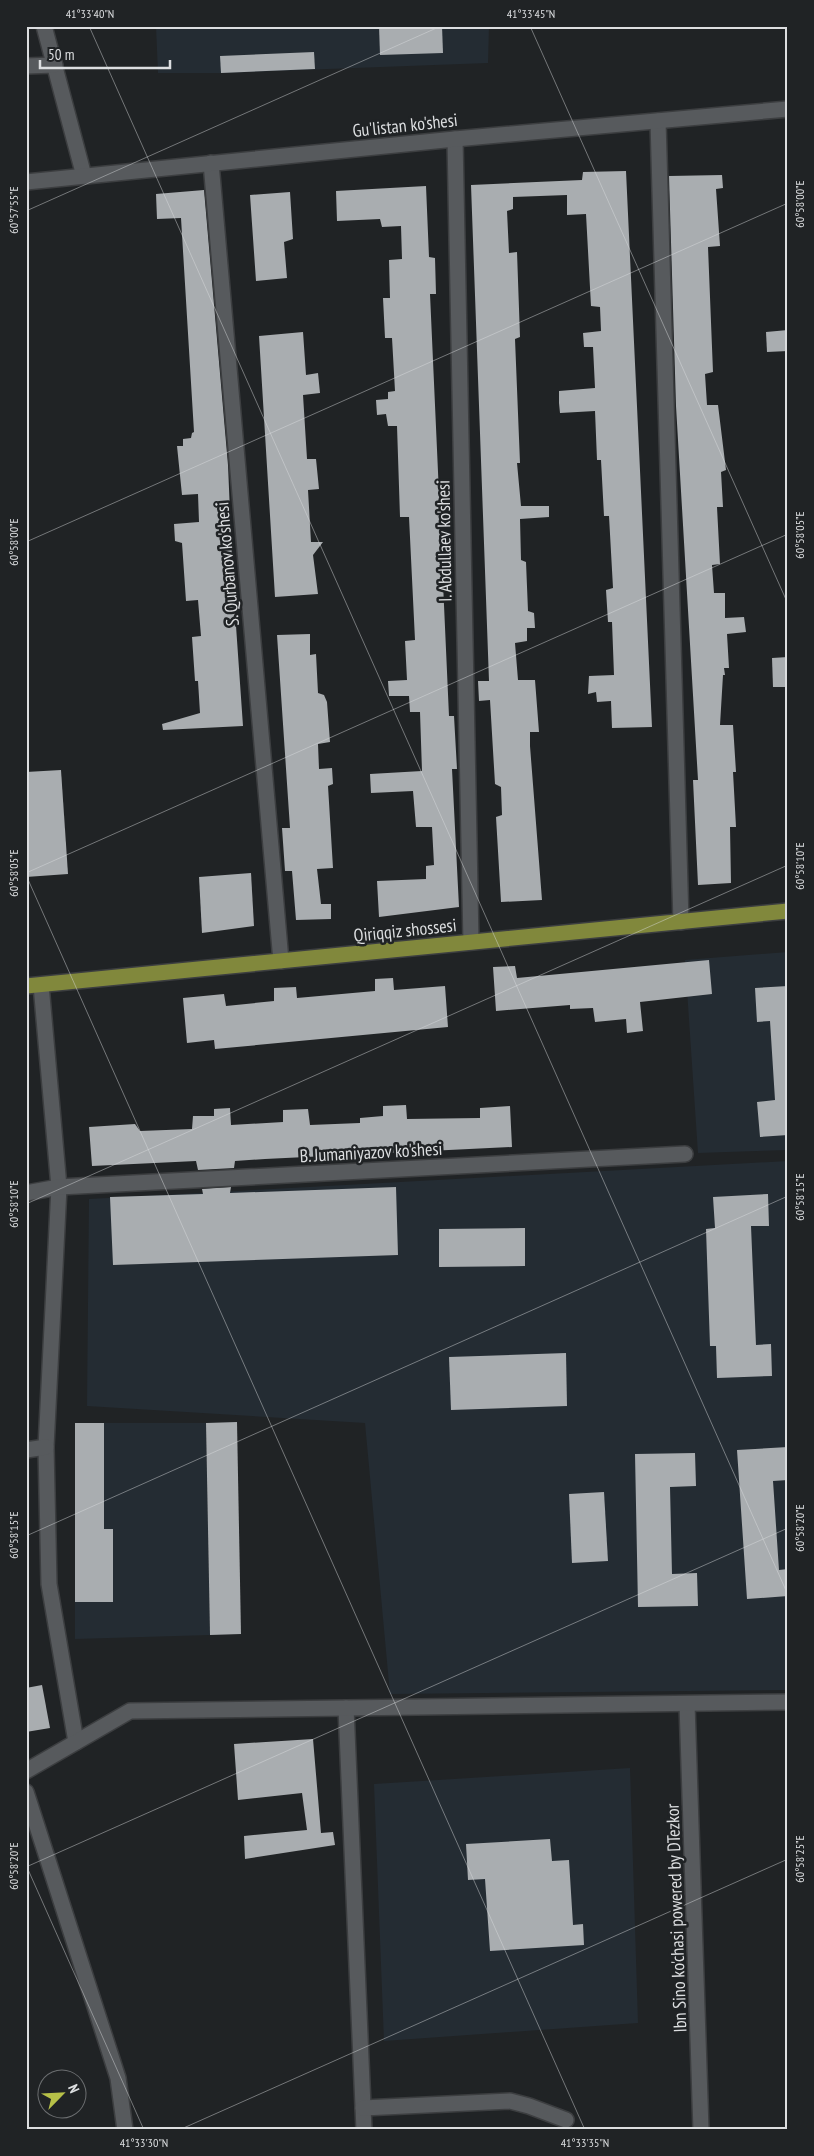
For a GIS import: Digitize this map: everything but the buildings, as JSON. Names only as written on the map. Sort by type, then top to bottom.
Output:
[{"type":"main road","name":"Qiriqqiz shossesi","points":[[34,986],[788,911]]},
{"type":"street","points":[[44,26],[84,176]]},
{"type":"street","points":[[26,66],[55,64]]},
{"type":"street","name":"Gu'listan ko'shesi","points":[[26,182],[455,139],[788,109]]},
{"type":"street","points":[[658,121],[681,922]]},
{"type":"street","name":"I. Abdullaev ko'shesi","points":[[455,139],[471,942]]},
{"type":"street","name":"S. Qurbanov ko'shesi","points":[[211,164],[281,961]]},
{"type":"street","points":[[34,986],[59,1187],[46,1447],[48,1584],[76,1742]]},
{"type":"street","name":"B. Jumaniyazov ko'shesi","points":[[26,1194],[59,1187],[685,1154]]},
{"type":"street","points":[[26,1450],[46,1447]]},
{"type":"street","points":[[26,1771],[130,1711],[788,1702]]},
{"type":"street","name":"Ibn Sino ko'chasi powered by DTezkor","points":[[687,1704],[701,2130]]},
{"type":"street","points":[[346,1708],[364,2130]]},
{"type":"street","points":[[26,1792],[118,2078],[125,2130]]},
{"type":"street","points":[[363,2108],[510,2101],[530,2106],[566,2120]]},
{"type":"shaded area","points":[[156,26],[489,26],[488,63],[221,73],[158,73]]},
{"type":"shaded area","points":[[788,952],[788,1150],[698,1153],[685,960]]},
{"type":"shaded area","points":[[788,1161],[788,1690],[390,1694],[365,1423],[87,1406],[89,1199]]},
{"type":"shaded area","points":[[104,1423],[206,1423],[210,1635],[75,1639],[75,1602],[113,1602],[113,1529],[104,1529]]},
{"type":"shaded area","points":[[630,1768],[638,2023],[384,2041],[374,1784]]}]
